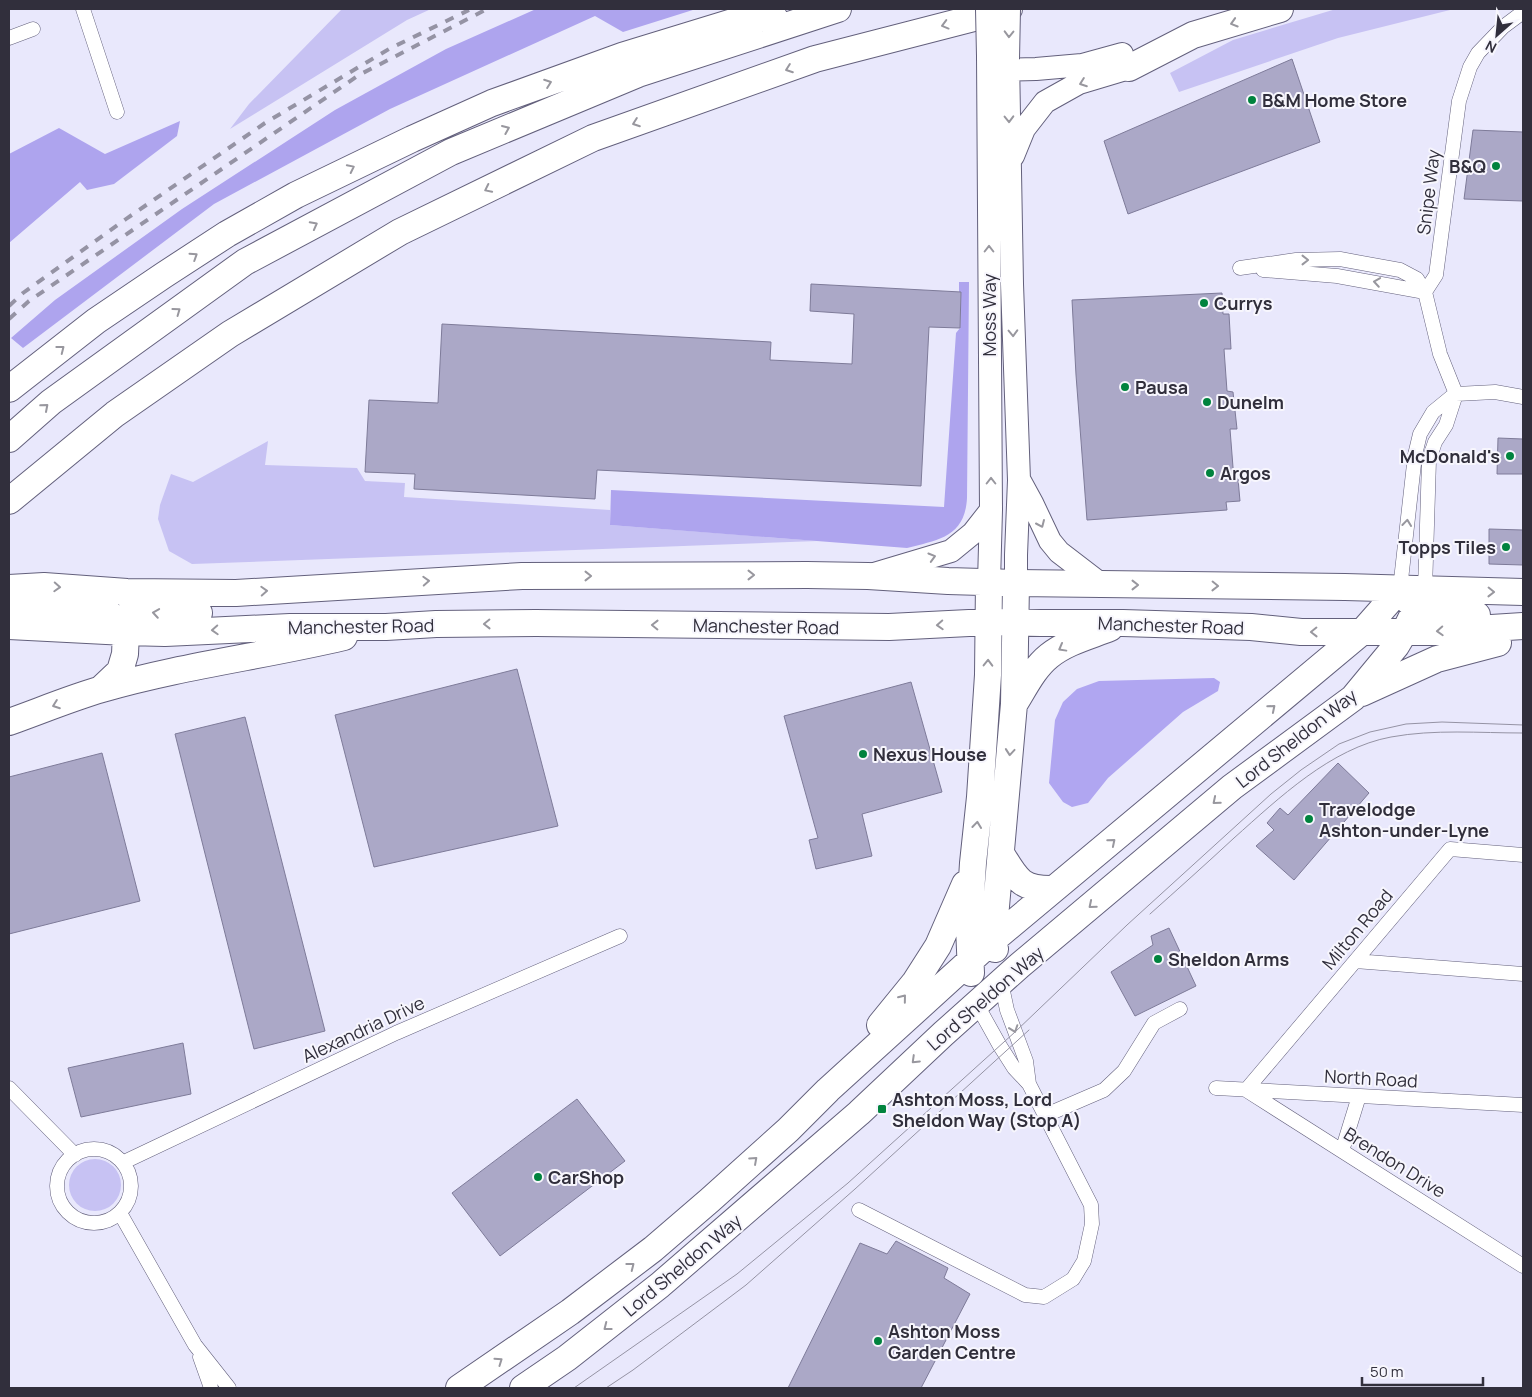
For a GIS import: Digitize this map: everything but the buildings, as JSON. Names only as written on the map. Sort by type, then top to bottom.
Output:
[{"type":"highway","points":[[9,389],[96,322],[227,234],[296,195],[412,139],[492,103],[631,53],[733,22],[831,9]]},
{"type":"highway","points":[[9,439],[51,402],[246,262],[451,152],[638,74],[838,9]]},
{"type":"highway","points":[[9,501],[115,414],[230,334],[400,232],[602,134],[815,59],[1009,9]]},
{"type":"highway","points":[[1126,61],[1193,36],[1280,9]]},
{"type":"highway","points":[[9,588],[44,586],[127,592],[236,593],[522,576],[868,576],[1016,583],[1414,595],[1523,592]]},
{"type":"highway","name":"Moss Way","points":[[989,622],[990,582]]},
{"type":"highway","points":[[1000,982],[994,940],[1014,704],[1016,583]]},
{"type":"highway","points":[[127,592],[134,605],[149,612],[164,614],[231,612],[290,627]]},
{"type":"highway","points":[[1414,595],[1445,613],[1523,619]]},
{"type":"highway","name":"Lord Sheldon Way","points":[[459,1388],[570,1312],[653,1249],[718,1194],[788,1130],[828,1090],[972,981],[1000,982],[1232,787],[1353,698],[1396,646],[1405,631],[1414,595]]},
{"type":"highway","name":"Lord Sheldon Way","points":[[523,1388],[567,1358],[660,1285],[859,1113],[972,981],[994,940],[1363,632],[1414,595]]},
{"type":"highway","points":[[9,599],[26,604],[90,610],[114,616],[126,632],[126,654],[120,671],[102,689]]},
{"type":"highway","points":[[972,981],[969,927],[980,797],[989,622]]},
{"type":"highway","name":"Manchester Road","points":[[9,626],[165,633],[290,627],[386,628],[436,624],[536,623],[889,627],[989,622],[1123,623],[1302,632],[1428,632],[1523,626]]},
{"type":"highway","points":[[1014,704],[1034,673],[1050,655],[1067,645],[1123,623]]},
{"type":"highway","points":[[9,722],[102,689],[164,674],[303,647],[386,628]]},
{"type":"highway","points":[[1353,698],[1437,659],[1498,643]]},
{"type":"highway","points":[[1002,855],[1012,873],[1025,884],[1039,890],[1054,889]]},
{"type":"highway","points":[[828,1090],[915,982],[938,946],[973,863]]},
{"type":"main road","name":"Moss Way","points":[[987,9],[998,64],[1009,166],[1019,480],[1016,583]]},
{"type":"main road","name":"Moss Way","points":[[990,582],[998,64],[1009,9]]},
{"type":"main road","points":[[998,64],[1082,65],[1126,61]]},
{"type":"main road","points":[[1009,166],[1024,129],[1045,102],[1079,83],[1126,61]]},
{"type":"main road","points":[[1019,480],[1050,541],[1059,552],[1102,585]]},
{"type":"main road","points":[[868,576],[951,551],[973,533],[991,510]]},
{"type":"main road","points":[[1498,643],[1523,637]]},
{"type":"street","points":[[84,9],[117,112]]},
{"type":"street","name":"Snipe Way","points":[[1425,292],[1436,276],[1459,101],[1470,67],[1478,53],[1503,27],[1523,12]]},
{"type":"street","points":[[9,38],[33,29]]},
{"type":"street","points":[[1414,595],[1428,460],[1435,442],[1446,426],[1456,394],[1440,354],[1425,292],[1417,278],[1400,270],[1340,259],[1296,260],[1240,268],[1337,276],[1425,292]]},
{"type":"street","points":[[1414,595],[1414,455],[1420,434],[1433,412],[1456,394],[1495,392],[1523,397]]},
{"type":"street","name":"Milton Road","points":[[1246,1090],[1450,849],[1523,855]]},
{"type":"street","name":"Alexandria Drive","points":[[124,1162],[396,1033],[620,936]]},
{"type":"street","points":[[1355,961],[1523,974]]},
{"type":"street","points":[[859,1210],[1025,1295],[1044,1297],[1073,1279],[1084,1261],[1092,1224],[1091,1205],[1029,1084],[1014,1068],[1000,1046],[972,981]]},
{"type":"street","points":[[1000,982],[1007,1010],[1026,1061],[1029,1084]]},
{"type":"street","points":[[1046,1115],[1104,1090],[1124,1071],[1154,1023],[1180,1010]]},
{"type":"street","points":[[9,1088],[75,1155]]},
{"type":"street","name":"North Road","points":[[1216,1088],[1523,1105]]},
{"type":"street","name":"Brendon Drive","points":[[1246,1090],[1523,1266]]},
{"type":"street","points":[[1342,1151],[1359,1096]]},
{"type":"street","points":[[86,1150],[102,1150],[124,1162],[130,1175],[130,1195],[120,1213],[111,1220],[99,1223],[79,1220],[68,1212],[61,1202],[58,1189],[59,1176],[64,1165],[75,1155],[86,1150]]},
{"type":"street","points":[[120,1213],[195,1345],[229,1388]]},
{"type":"street","points":[[195,1345],[211,1388]]},
{"type":"shaded area","points":[[342,9],[431,9],[407,20],[230,129],[249,104]]},
{"type":"shaded area","points":[[536,9],[696,9],[623,32],[595,16],[390,109],[214,204],[23,348],[11,338],[55,300],[182,209],[335,110],[446,49]]},
{"type":"shaded area","points":[[1336,9],[1454,9],[1338,38],[1179,92],[1170,73],[1233,40]]},
{"type":"shaded area","points":[[180,121],[177,136],[114,184],[87,190],[80,182],[9,243],[9,154],[59,128],[105,154]]},
{"type":"shaded area","points":[[959,282],[969,282],[967,498],[961,521],[948,535],[907,548],[610,525],[611,490],[944,507],[956,333],[960,328],[961,293],[959,292]]},
{"type":"shaded area","points":[[268,441],[265,465],[357,468],[365,481],[405,483],[404,497],[610,510],[610,525],[818,541],[192,564],[169,551],[158,519],[160,505],[171,474],[193,482]]},
{"type":"shaded area","points":[[1214,678],[1220,682],[1218,691],[1183,712],[1108,778],[1088,803],[1072,807],[1063,802],[1049,783],[1055,720],[1063,702],[1077,689],[1099,681]]},
{"type":"shaded area","points":[[95,1159],[105,1161],[113,1167],[119,1175],[121,1185],[119,1195],[113,1203],[105,1209],[95,1211],[85,1209],[77,1203],[71,1195],[69,1185],[71,1175],[77,1167],[85,1161]]},
{"type":"tram line","points":[[574,1388],[737,1274],[848,1183],[1015,1032],[1127,925],[1271,794],[1301,770],[1339,744],[1370,732],[1406,724],[1442,722],[1523,725]]},
{"type":"tram line","points":[[1150,914],[1288,791],[1327,763],[1347,752],[1391,737],[1424,733],[1523,733]]},
{"type":"tram line","points":[[606,1388],[633,1370],[746,1285],[855,1189],[1029,1030]]},
{"type":"railway","points":[[9,319],[29,301],[359,75],[487,9]]},
{"type":"railway","points":[[9,306],[23,293],[126,219],[265,123],[389,49],[469,10]]},
{"type":"place","name":"B&M Home Store","points":[[1252,100]]},
{"type":"place","name":"B&Q","points":[[1496,166]]},
{"type":"place","name":"Currys","points":[[1204,303]]},
{"type":"place","name":"Pausa","points":[[1125,387]]},
{"type":"place","name":"Dunelm","points":[[1207,402]]},
{"type":"place","name":"McDonald's","points":[[1510,456]]},
{"type":"place","name":"Argos","points":[[1210,473]]},
{"type":"place","name":"Topps Tiles","points":[[1506,547]]},
{"type":"place","name":"Nexus House","points":[[863,754]]},
{"type":"place","name":"Travelodge Ashton-under-Lyne","points":[[1309,819]]},
{"type":"place","name":"Sheldon Arms","points":[[1158,959]]},
{"type":"place","name":"Ashton Moss, Lord Sheldon Way (Stop A)","points":[[882,1109]]},
{"type":"place","name":"CarShop","points":[[538,1177]]},
{"type":"place","name":"Ashton Moss Garden Centre","points":[[878,1341]]}]
